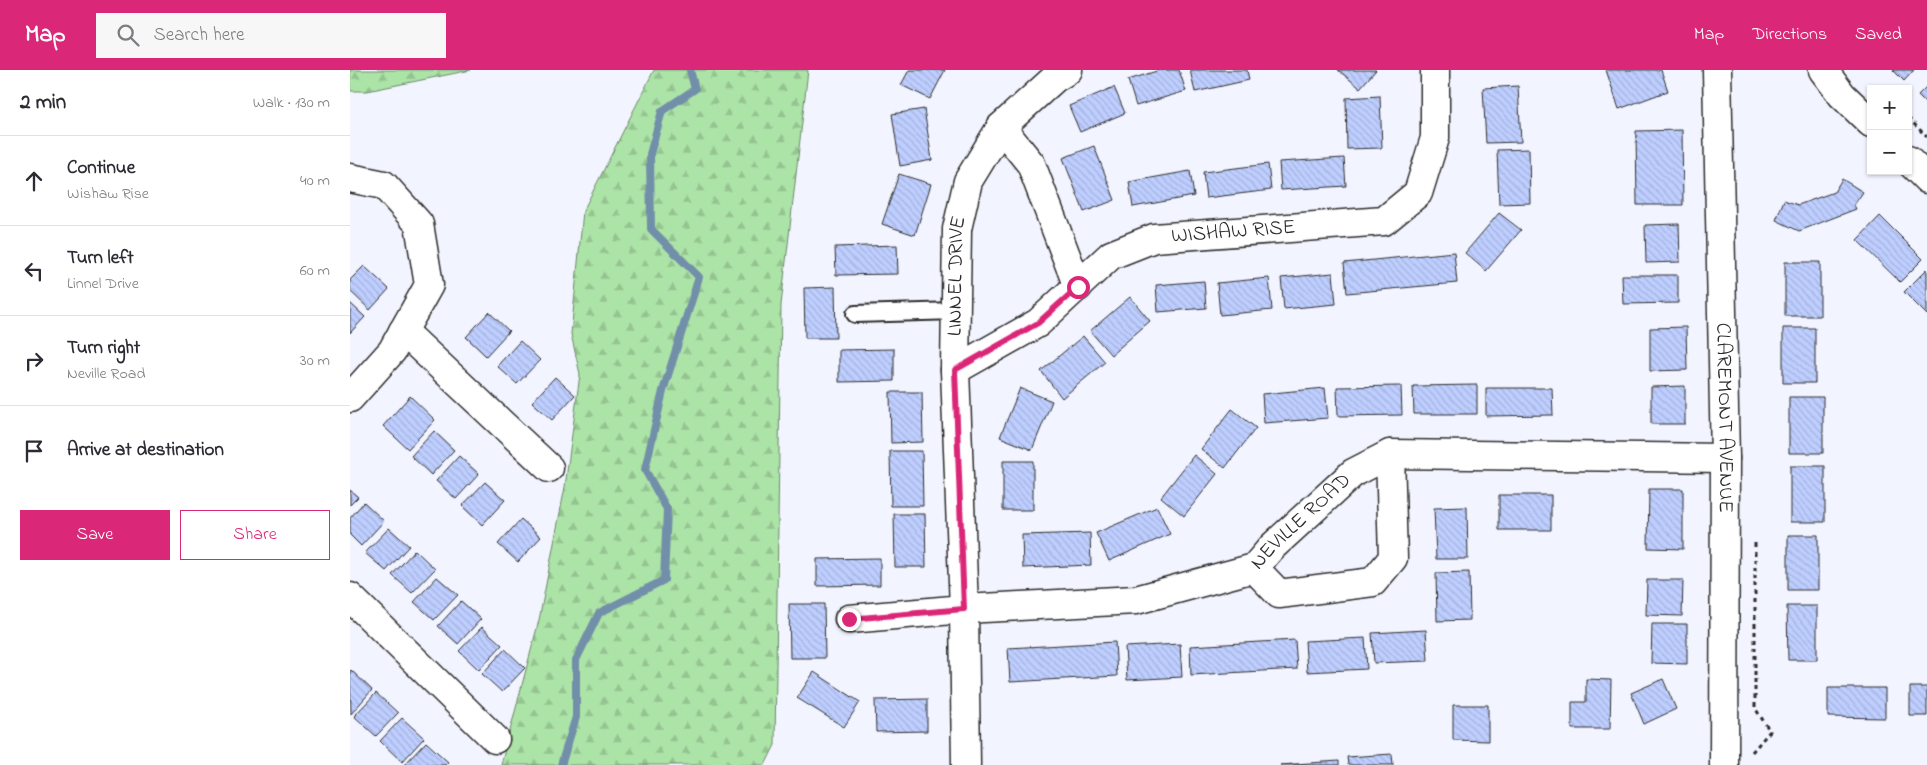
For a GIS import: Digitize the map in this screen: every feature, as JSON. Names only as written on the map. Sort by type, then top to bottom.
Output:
[{"type":"street","name":"LINNEL DRIVE","points":[[966,765],[964,609],[955,370],[957,229],[968,181],[1001,127],[1055,78],[1068,70]]},
{"type":"street","name":"WISHAW RISE","points":[[955,370],[1038,323],[1111,255],[1154,238],[1384,221],[1418,193],[1435,138],[1435,70]]},
{"type":"street","points":[[1823,70],[1842,95],[1867,119]]},
{"type":"street","name":"CLAREMONT AVENUE","points":[[1722,72],[1725,458],[1724,765]]},
{"type":"street","points":[[1001,127],[1030,164],[1078,287]]},
{"type":"street","points":[[1912,164],[1927,179]]},
{"type":"street","points":[[350,178],[384,185],[419,224],[429,285],[392,351],[350,398]]},
{"type":"street","points":[[403,331],[550,468]]},
{"type":"street","points":[[1254,568],[1279,594],[1373,582],[1392,558],[1390,454]]},
{"type":"street","name":"NEVILLE ROAD","points":[[849,619],[964,609],[1136,600],[1254,568],[1272,547],[1353,473],[1390,454],[1725,458]]},
{"type":"street","points":[[350,597],[495,739]]},
{"type":"lane","points":[[855,314],[956,311]]},
{"type":"path","points":[[1912,122],[1927,137]]},
{"type":"path","points":[[1753,758],[1752,751],[1770,731],[1755,708],[1755,541]]},
{"type":"green space","points":[[350,70],[471,70],[367,91],[350,91]]},
{"type":"green space","points":[[654,70],[808,70],[781,305],[775,745],[765,765],[501,765],[539,620],[565,487],[580,374],[571,334],[583,211]]},
{"type":"building","points":[[909,70],[945,70],[930,99],[901,85]]},
{"type":"building","points":[[1160,70],[1179,70],[1186,91],[1136,106],[1128,80]]},
{"type":"building","points":[[1190,70],[1247,70],[1249,80],[1195,92]]},
{"type":"building","points":[[1338,70],[1376,70],[1360,88]]},
{"type":"building","points":[[1606,70],[1661,70],[1668,91],[1619,109]]},
{"type":"building","points":[[1893,70],[1914,70],[1904,81]]},
{"type":"building","points":[[1518,86],[1521,142],[1486,143],[1483,88]]},
{"type":"building","points":[[1927,86],[1927,104],[1918,95]]},
{"type":"building","points":[[1114,87],[1125,113],[1080,132],[1069,106]]},
{"type":"building","points":[[1380,96],[1382,148],[1347,149],[1346,98]]},
{"type":"building","points":[[924,109],[932,160],[900,166],[892,114]]},
{"type":"building","points":[[1682,130],[1683,205],[1637,205],[1636,131]]},
{"type":"building","points":[[1094,146],[1115,200],[1084,212],[1063,158]]},
{"type":"building","points":[[1529,149],[1530,203],[1499,204],[1497,150]]},
{"type":"building","points":[[1344,158],[1346,186],[1281,190],[1279,162]]},
{"type":"building","points":[[1268,164],[1271,190],[1206,198],[1203,172]]},
{"type":"building","points":[[1190,171],[1194,196],[1133,207],[1129,182]]},
{"type":"building","points":[[899,174],[931,184],[915,235],[882,224]]},
{"type":"building","points":[[1842,179],[1863,192],[1854,205],[1856,209],[1799,231],[1776,220],[1784,200],[1798,205],[1834,192]]},
{"type":"building","points":[[1499,213],[1521,230],[1486,271],[1465,253]]},
{"type":"building","points":[[1880,216],[1923,259],[1900,282],[1857,240]]},
{"type":"building","points":[[1679,224],[1680,262],[1646,263],[1645,225]]},
{"type":"building","points":[[897,245],[898,274],[836,275],[835,247]]},
{"type":"building","points":[[1454,252],[1457,283],[1347,293],[1344,263]]},
{"type":"building","points":[[1785,262],[1820,262],[1820,316],[1785,316]]},
{"type":"building","points":[[364,266],[389,289],[370,310],[350,291],[350,280]]},
{"type":"building","points":[[1927,269],[1927,315],[1904,292]]},
{"type":"building","points":[[1333,273],[1336,304],[1284,309],[1281,278]]},
{"type":"building","points":[[1622,275],[1678,275],[1678,303],[1623,304]]},
{"type":"building","points":[[1269,278],[1272,310],[1220,315],[1217,283]]},
{"type":"building","points":[[1204,281],[1206,308],[1158,312],[1156,285]]},
{"type":"building","points":[[835,287],[836,338],[805,338],[804,288]]},
{"type":"building","points":[[1130,297],[1150,321],[1111,355],[1090,331]]},
{"type":"building","points":[[350,303],[365,317],[350,333]]},
{"type":"building","points":[[489,312],[509,331],[486,356],[466,337]]},
{"type":"building","points":[[1686,327],[1687,370],[1650,371],[1650,328]]},
{"type":"building","points":[[1783,328],[1815,328],[1815,383],[1783,383]]},
{"type":"building","points":[[1083,336],[1105,362],[1062,398],[1041,371]]},
{"type":"building","points":[[520,341],[540,360],[517,384],[497,366]]},
{"type":"building","points":[[894,349],[894,381],[839,382],[839,350]]},
{"type":"building","points":[[555,377],[575,395],[552,420],[532,402]]},
{"type":"building","points":[[1477,385],[1477,414],[1414,414],[1413,386]]},
{"type":"building","points":[[1401,386],[1402,415],[1338,416],[1337,387]]},
{"type":"building","points":[[1685,386],[1685,424],[1651,424],[1651,387]]},
{"type":"building","points":[[1020,388],[1052,401],[1032,450],[1000,437]]},
{"type":"building","points":[[1325,388],[1328,418],[1264,423],[1262,394]]},
{"type":"building","points":[[1486,388],[1552,388],[1553,415],[1486,416]]},
{"type":"building","points":[[890,392],[922,392],[923,442],[891,443]]},
{"type":"building","points":[[410,396],[435,420],[408,449],[383,426]]},
{"type":"building","points":[[1789,397],[1823,397],[1823,453],[1789,453]]},
{"type":"building","points":[[1232,409],[1256,428],[1225,468],[1201,449]]},
{"type":"building","points":[[434,431],[454,450],[431,475],[411,456]]},
{"type":"building","points":[[890,451],[922,451],[923,506],[891,506]]},
{"type":"building","points":[[1194,455],[1217,474],[1184,516],[1161,497]]},
{"type":"building","points":[[459,456],[479,474],[456,499],[436,481]]},
{"type":"building","points":[[1003,461],[1033,461],[1033,510],[1003,510]]},
{"type":"building","points":[[1790,466],[1825,466],[1825,522],[1790,522]]},
{"type":"building","points":[[485,482],[505,500],[482,525],[462,506]]},
{"type":"building","points":[[1649,489],[1683,489],[1683,549],[1648,548]]},
{"type":"building","points":[[350,490],[358,497],[350,505]]},
{"type":"building","points":[[1499,495],[1551,495],[1551,530],[1499,530]]},
{"type":"building","points":[[364,502],[384,521],[361,546],[350,535],[350,518]]},
{"type":"building","points":[[1157,507],[1170,534],[1109,561],[1096,533]]},
{"type":"building","points":[[1467,507],[1468,559],[1436,559],[1434,508]]},
{"type":"building","points":[[894,514],[925,514],[926,567],[895,567]]},
{"type":"building","points":[[521,519],[541,537],[518,562],[498,544]]},
{"type":"building","points":[[389,528],[409,546],[386,571],[365,553]]},
{"type":"building","points":[[1090,533],[1091,565],[1023,568],[1022,535]]},
{"type":"building","points":[[1788,535],[1818,535],[1818,590],[1788,590]]},
{"type":"building","points":[[415,550],[435,569],[412,593],[392,575]]},
{"type":"building","points":[[880,558],[880,585],[817,586],[817,559]]},
{"type":"building","points":[[1469,572],[1470,620],[1437,621],[1436,573]]},
{"type":"building","points":[[437,577],[458,595],[434,620],[414,602]]},
{"type":"building","points":[[1647,580],[1683,580],[1682,616],[1646,615]]},
{"type":"building","points":[[461,601],[481,619],[458,644],[438,626]]},
{"type":"building","points":[[789,604],[824,604],[825,658],[790,658]]},
{"type":"building","points":[[1787,606],[1817,606],[1817,660],[1788,660]]},
{"type":"building","points":[[1652,624],[1687,624],[1687,664],[1651,663]]},
{"type":"building","points":[[482,627],[502,645],[479,670],[459,651]]},
{"type":"building","points":[[1426,630],[1428,661],[1374,663],[1372,633]]},
{"type":"building","points":[[1365,638],[1367,669],[1307,672],[1305,641]]},
{"type":"building","points":[[1295,640],[1297,669],[1191,675],[1190,646]]},
{"type":"building","points":[[1115,642],[1117,676],[1010,682],[1008,648]]},
{"type":"building","points":[[1180,644],[1182,677],[1127,680],[1125,647]]},
{"type":"building","points":[[505,649],[525,668],[502,692],[482,674]]},
{"type":"building","points":[[350,671],[372,690],[351,714]]},
{"type":"building","points":[[814,672],[860,702],[844,727],[797,698]]},
{"type":"building","points":[[1586,679],[1611,680],[1610,729],[1572,729],[1572,702],[1586,702]]},
{"type":"building","points":[[1663,679],[1676,709],[1644,724],[1631,693]]},
{"type":"building","points":[[1910,687],[1927,687],[1927,716],[1910,716]]},
{"type":"building","points":[[1828,688],[1885,688],[1885,718],[1828,717]]},
{"type":"building","points":[[376,693],[398,713],[376,736],[354,716]]},
{"type":"building","points":[[927,699],[927,731],[876,732],[875,700]]},
{"type":"building","points":[[1453,705],[1488,705],[1488,741],[1453,740]]},
{"type":"building","points":[[402,718],[424,738],[402,762],[380,741]]},
{"type":"building","points":[[426,742],[448,762],[445,765],[404,765]]},
{"type":"building","points":[[1392,754],[1393,765],[1348,765],[1347,757]]},
{"type":"building","points":[[1339,761],[1339,765],[1280,765]]},
{"type":"waterway","points":[[561,765],[576,717],[576,660],[599,613],[664,580],[667,509],[645,470],[663,391],[699,277],[651,229],[650,154],[662,111],[695,89],[690,70]]},
{"type":"route","points":[[849,619],[964,609],[955,370],[1038,323],[1078,287]]}]
